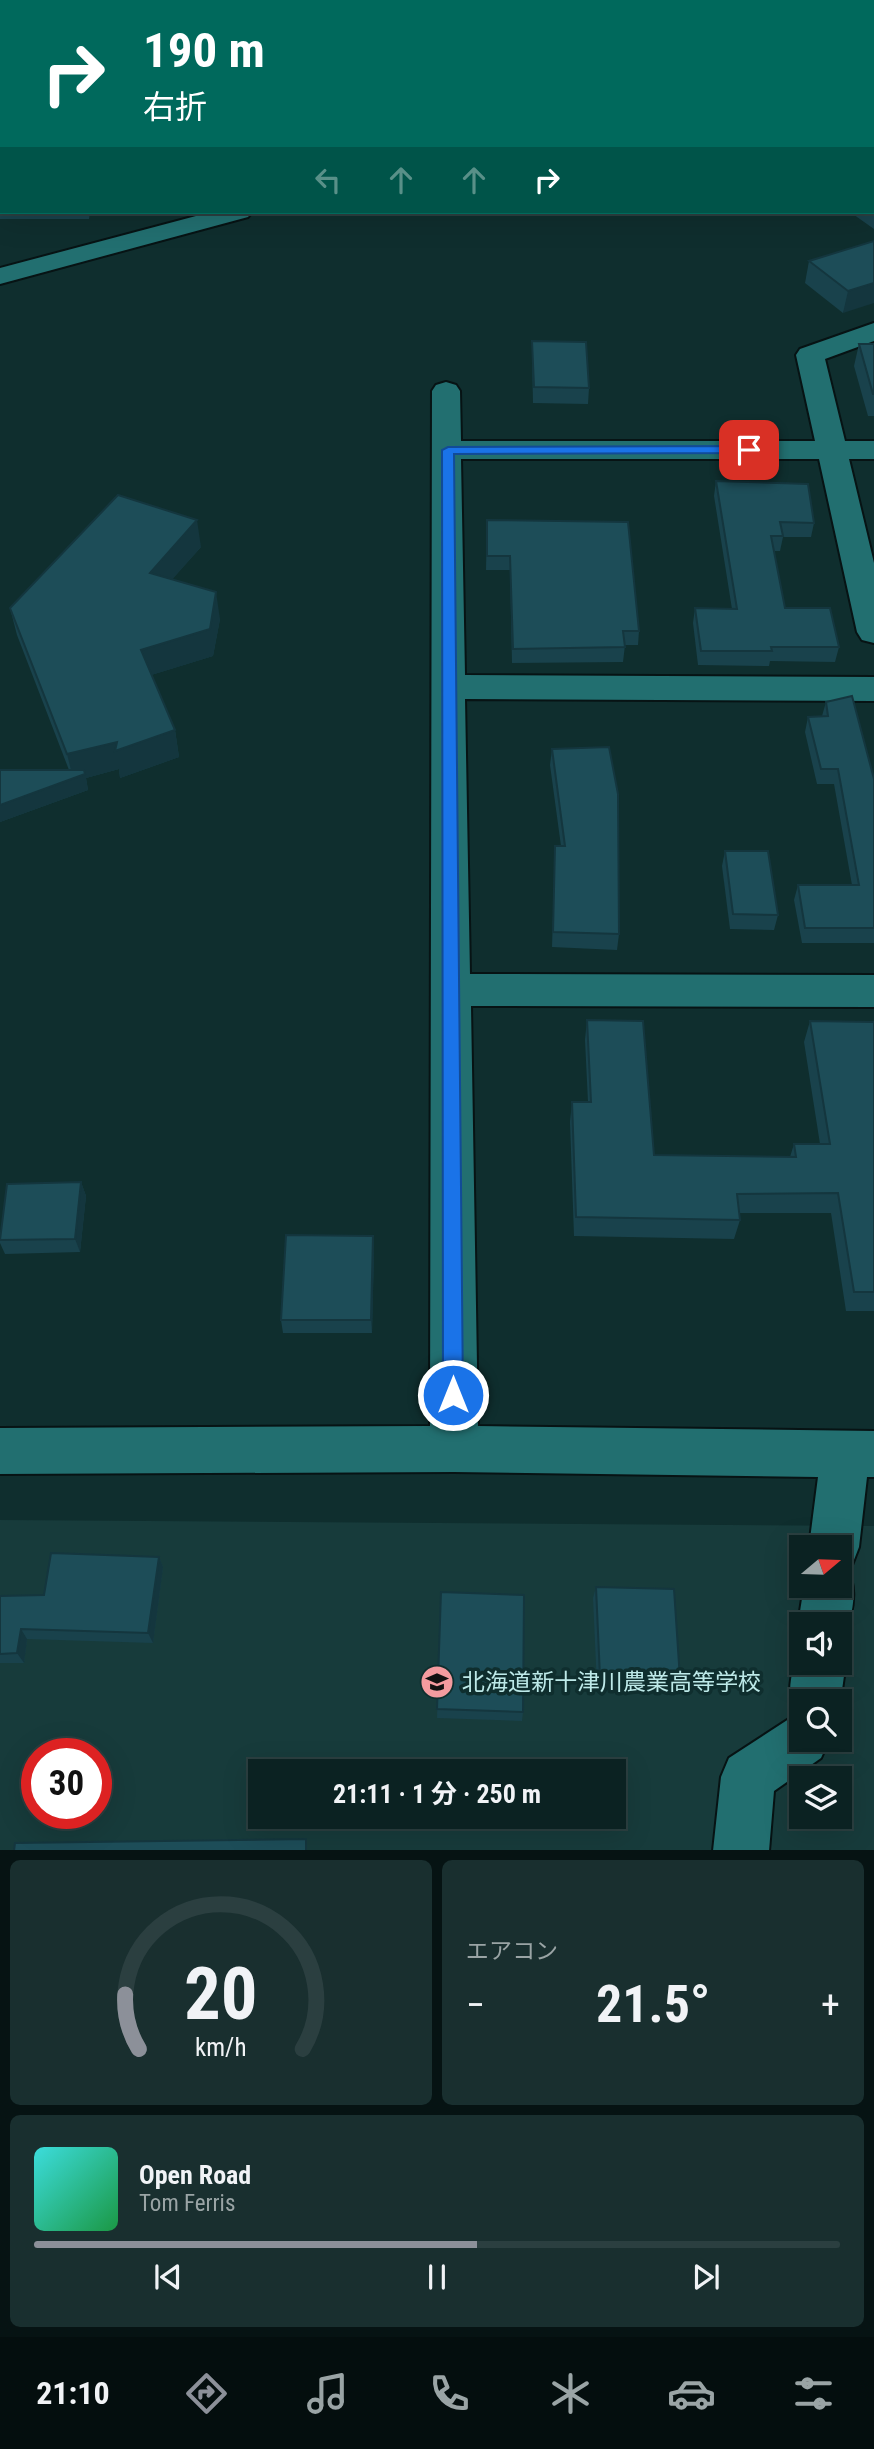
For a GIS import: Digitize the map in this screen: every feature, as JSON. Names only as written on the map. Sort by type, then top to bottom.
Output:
[{"type":"street","points":[[0,276],[232,214]]},
{"type":"street","points":[[118,219],[135,240]]},
{"type":"street","points":[[874,331],[810,355],[874,632]]},
{"type":"street","points":[[446,391],[454,1449]]},
{"type":"street","points":[[448,450],[874,450]]},
{"type":"street","points":[[447,687],[874,689]]},
{"type":"street","points":[[449,990],[874,991]]},
{"type":"street","points":[[0,1451],[454,1449],[859,1454],[837,1535]]},
{"type":"street","points":[[741,1850],[748,1777],[789,1748]]},
{"type":"shaded area","name":"北海道新十津川農業高等学校","points":[[0,1520],[874,1526],[874,1850],[0,1850]]},
{"type":"building","points":[[874,241],[874,283],[848,291],[809,261]]},
{"type":"building","points":[[532,341],[586,342],[589,388],[534,387]]},
{"type":"building","points":[[859,344],[874,344],[874,394],[873,394]]},
{"type":"building","points":[[716,481],[808,484],[814,523],[780,522],[783,536],[771,536],[785,608],[830,608],[839,647],[701,651],[695,608],[737,609]]},
{"type":"building","points":[[118,495],[197,520],[150,573],[216,592],[210,629],[141,650],[175,730],[115,751],[117,742],[67,754],[10,608]]},
{"type":"building","points":[[487,520],[628,522],[639,631],[623,631],[625,647],[513,649],[510,556],[487,556]]},
{"type":"building","points":[[852,696],[874,779],[874,928],[805,928],[798,885],[859,885],[838,769],[821,769],[808,717],[828,716],[826,702]]},
{"type":"building","points":[[609,747],[618,794],[619,934],[553,932],[555,846],[565,846],[552,749]]},
{"type":"building","points":[[0,770],[84,770],[85,774],[0,805]]},
{"type":"building","points":[[725,851],[768,851],[778,915],[733,914]]},
{"type":"building","points":[[587,1020],[643,1021],[654,1155],[796,1157],[794,1144],[830,1144],[810,1021],[874,1022],[874,1292],[854,1292],[838,1193],[737,1194],[740,1220],[576,1217],[572,1102],[591,1102]]},
{"type":"building","points":[[81,1182],[75,1239],[0,1240],[7,1184]]},
{"type":"building","points":[[286,1235],[373,1236],[371,1320],[281,1320]]},
{"type":"building","points":[[51,1553],[159,1557],[148,1633],[21,1629],[17,1653],[0,1654],[0,1596],[44,1595]]},
{"type":"building","points":[[596,1587],[674,1589],[680,1679],[600,1677]]},
{"type":"building","points":[[441,1592],[524,1595],[523,1712],[437,1709]]},
{"type":"building","points":[[306,1839],[306,1850],[14,1850],[15,1843]]},
{"type":"place","name":"北海道新十津川農業高等学校","points":[[437,1682]]},
{"type":"route","points":[[453,1395],[448,935],[448,450],[749,450]]}]
